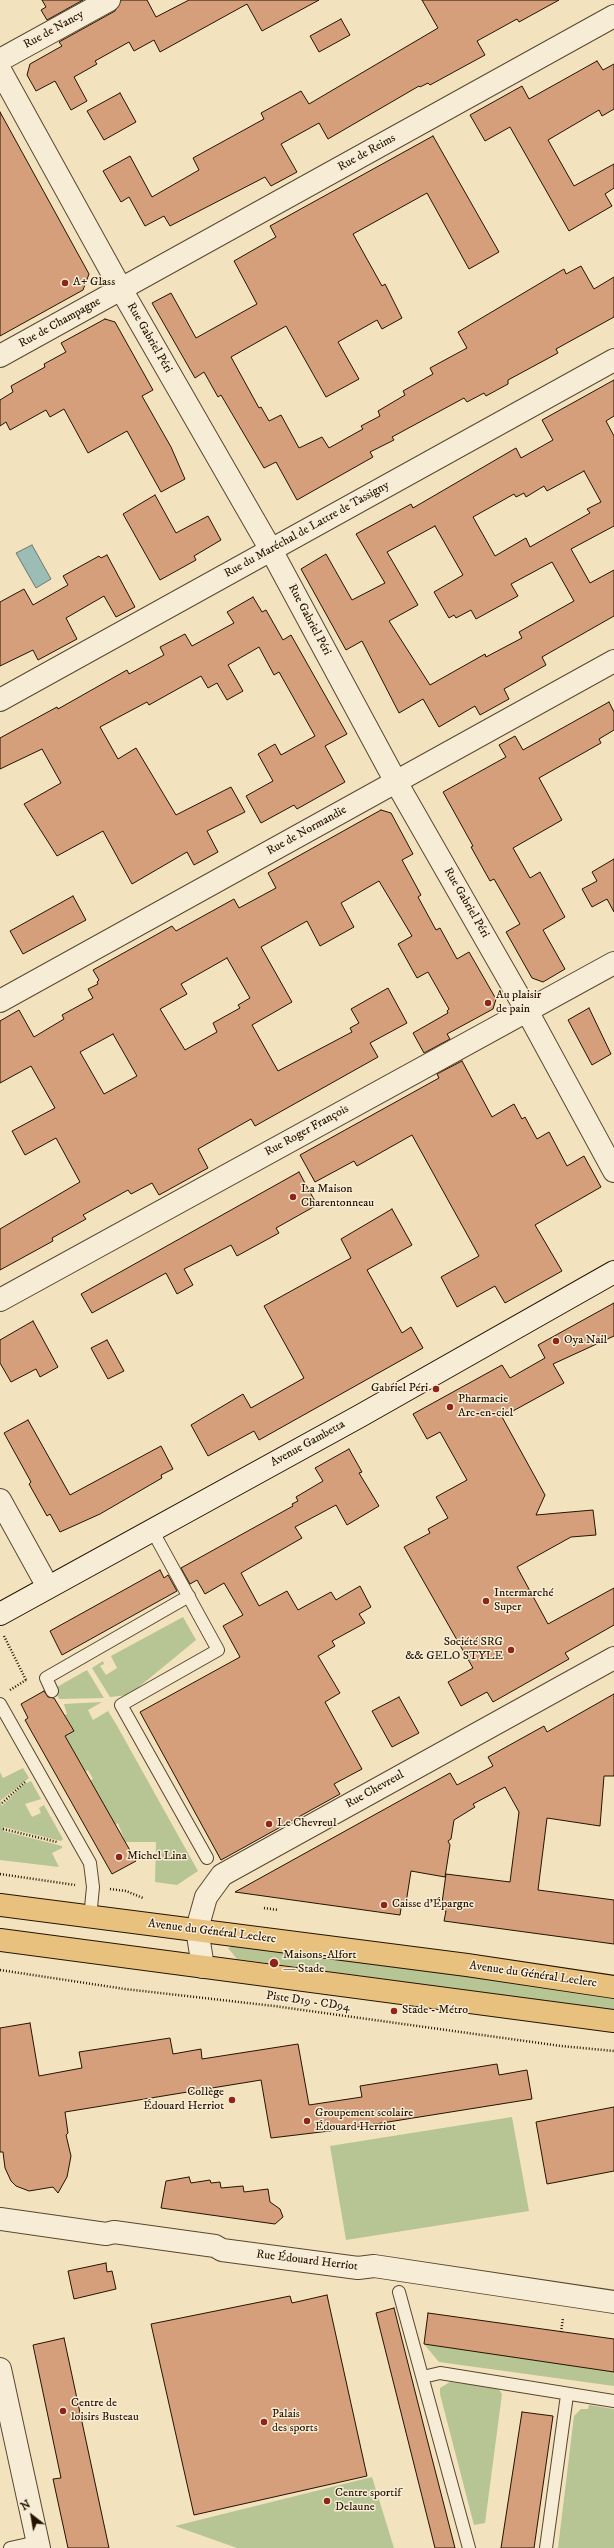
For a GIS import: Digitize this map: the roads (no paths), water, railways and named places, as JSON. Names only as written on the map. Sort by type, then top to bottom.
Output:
[{"type":"main road","name":"Avenue du Général Leclerc","points":[[0,1905],[90,1918],[197,1929],[614,1986]]},
{"type":"main road","points":[[0,1940],[129,1959],[204,1966],[614,2022]]},
{"type":"street","name":"Rue de Nancy","points":[[0,60],[109,0]]},
{"type":"street","name":"Rue de Reims","points":[[121,289],[614,16]]},
{"type":"street","name":"Rue Gabriel Péri","points":[[0,70],[121,289],[271,550],[396,782],[527,1011],[614,1171]]},
{"type":"street","name":"Rue de Champagne","points":[[0,356],[121,289]]},
{"type":"street","name":"Rue du Maréchal de Lattre de Tassigny","points":[[0,700],[614,360]]},
{"type":"street","name":"Rue de Normandie","points":[[0,1001],[614,661]]},
{"type":"street","name":"Rue Roger François","points":[[0,1300],[614,963]]},
{"type":"street","name":"Avenue Gambetta","points":[[0,1614],[614,1272]]},
{"type":"street","points":[[0,1500],[48,1587]]},
{"type":"street","name":"Rue Chevreul","points":[[204,1966],[197,1929],[206,1897],[222,1875],[614,1658]]},
{"type":"street","name":"Rue Édouard Herriot","points":[[0,2219],[106,2234],[114,2232],[215,2246],[222,2250],[358,2268],[374,2266],[614,2302]]},
{"type":"street","points":[[0,2370],[38,2545]]},
{"type":"lane","points":[[152,1530],[218,1650],[120,1705],[207,1858]]},
{"type":"lane","points":[[52,1691],[46,1678],[189,1596]]},
{"type":"lane","points":[[0,1704],[90,1863],[94,1887],[90,1918]]},
{"type":"lane","points":[[400,2292],[469,2548]]},
{"type":"lane","points":[[423,2377],[440,2373],[567,2395],[614,2401]]},
{"type":"lane","points":[[546,2548],[567,2395]]},
{"type":"lane","points":[[10,2548],[38,2545]]},
{"type":"water","points":[[32,545],[51,579],[36,588],[16,553]]},
{"type":"place","name":"A+ Glass","points":[[65,283]]},
{"type":"place","name":"Au plaisir de pain","points":[[488,1003]]},
{"type":"place","name":"La Maison Charentonneau","points":[[293,1197]]},
{"type":"place","name":"Oya Nail","points":[[556,1341]]},
{"type":"place","name":"Gabriel Péri","points":[[436,1389]]},
{"type":"place","name":"Pharmacie Arc-en-ciel","points":[[450,1407]]},
{"type":"place","name":"Intermarché Super","points":[[486,1601]]},
{"type":"place","name":"Société SRG && GELO STYLE","points":[[511,1650]]},
{"type":"place","name":"Le Chevreul","points":[[269,1824]]},
{"type":"place","name":"Michel Lina","points":[[119,1857]]},
{"type":"place","name":"Caisse d'Épargne","points":[[384,1905]]},
{"type":"place","name":"Maisons-Alfort — Stade","points":[[274,1963]]},
{"type":"place","name":"Stade - Métro","points":[[394,2011]]},
{"type":"place","name":"Collège Édouard Herriot","points":[[232,2100]]},
{"type":"place","name":"Groupement scolaire Édouard Herriot","points":[[307,2121]]},
{"type":"place","name":"Centre de loisirs Busteau","points":[[63,2411]]},
{"type":"place","name":"Palais des sports","points":[[264,2422]]},
{"type":"place","name":"Centre sportif Delaune","points":[[327,2501]]}]
